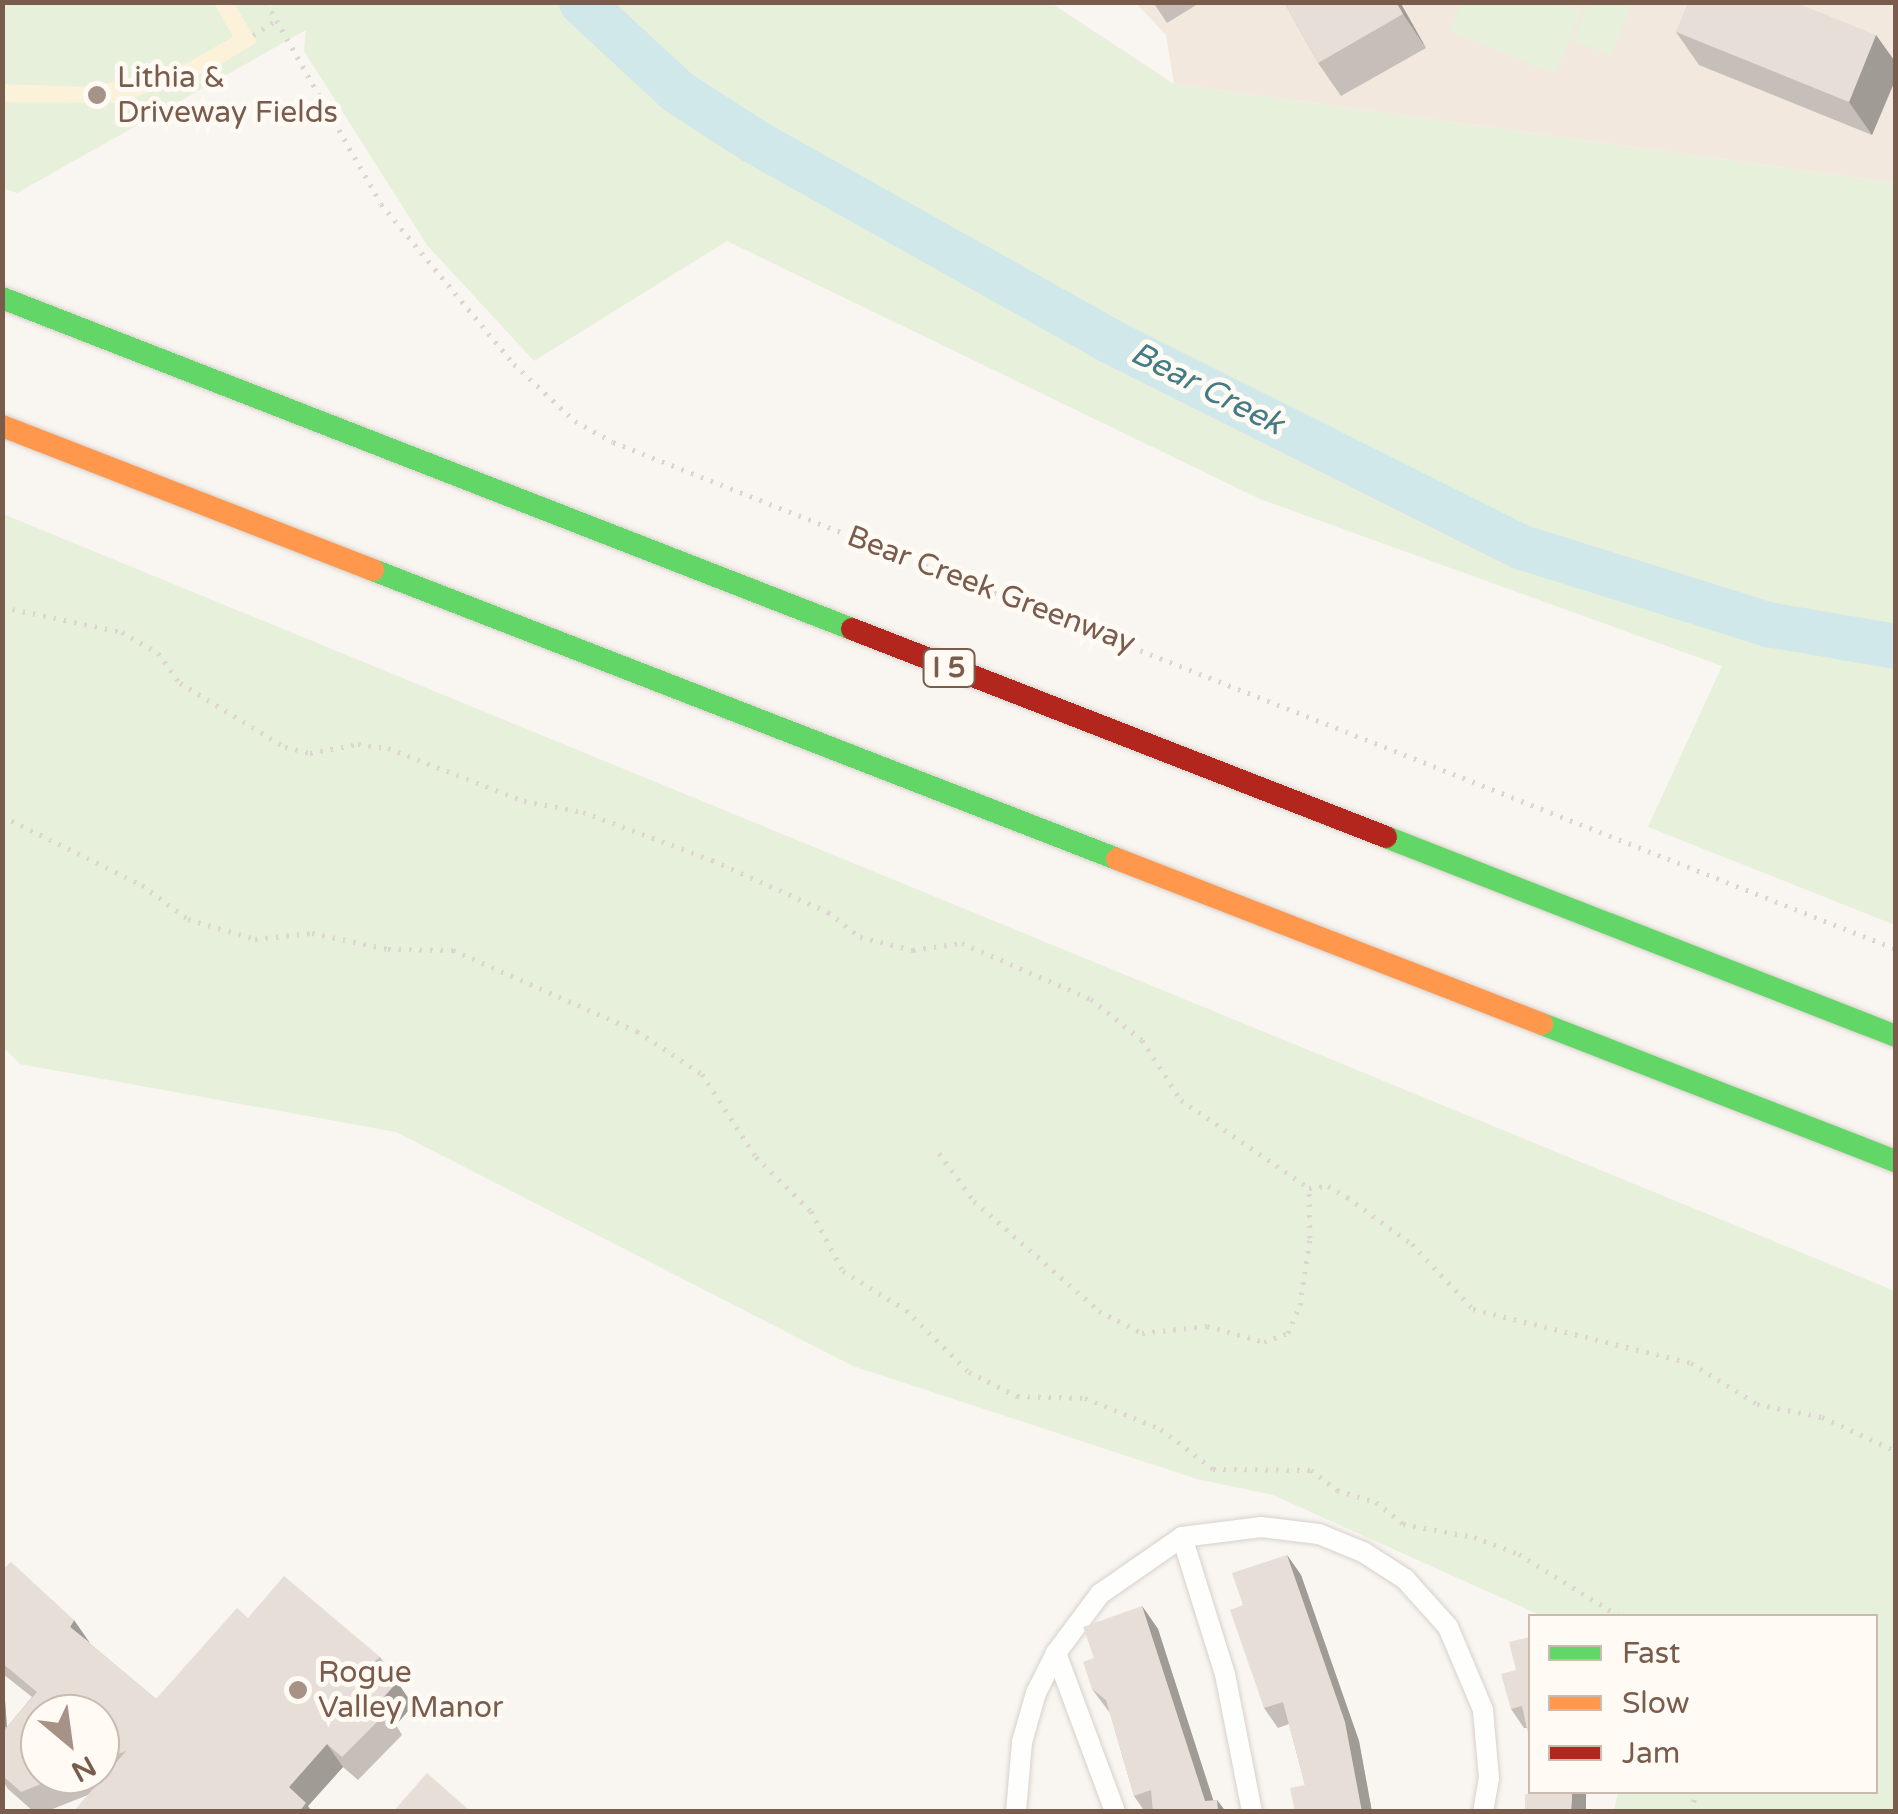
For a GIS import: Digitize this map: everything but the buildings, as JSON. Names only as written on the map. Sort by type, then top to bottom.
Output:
[{"type":"highway","name":"I 5","points":[[2,298],[1896,1036]]},
{"type":"highway","points":[[2,426],[1896,1161]]},
{"type":"street","points":[[1016,1812],[1022,1742],[1056,1653],[1100,1594],[1182,1537],[1261,1527],[1319,1534],[1386,1566],[1424,1597],[1475,1679],[1488,1748],[1483,1812]]},
{"type":"street","points":[[1182,1537],[1226,1674],[1252,1812]]},
{"type":"street","points":[[1056,1653],[1114,1812]]},
{"type":"path","name":"Bear Creek Greenway","points":[[266,2],[380,204],[514,364],[575,422],[613,442],[1896,950]]},
{"type":"path","points":[[253,35],[275,21]]},
{"type":"path","points":[[2,607],[122,632],[158,653],[180,683],[284,747],[310,752],[358,744],[388,748],[524,801],[583,812],[712,860],[828,912],[860,937],[913,950],[962,943],[1091,999],[1142,1040],[1171,1092],[1309,1188],[1338,1191],[1412,1244],[1473,1309],[1691,1362],[1758,1404],[1822,1417],[1896,1451]]},
{"type":"path","points":[[2,816],[142,885],[188,919],[255,939],[312,933],[388,949],[453,950],[637,1031],[702,1074],[756,1156],[811,1211],[844,1271],[906,1310],[968,1372],[1017,1396],[1059,1394],[1100,1404],[1161,1429],[1213,1469],[1311,1470],[1404,1524],[1474,1538],[1519,1554],[1616,1614]]},
{"type":"path","points":[[939,1153],[974,1201],[1099,1311],[1142,1333],[1207,1326],[1264,1342],[1288,1333],[1300,1305],[1312,1224],[1309,1188]]},
{"type":"shaded area","points":[[1136,3],[1895,3],[1895,183],[1174,84],[1166,35]]},
{"type":"green space","points":[[1462,2],[1562,3],[1581,10],[1555,74],[1450,31]]},
{"type":"green space","points":[[2,3],[1051,3],[1174,84],[1895,183],[1895,925],[1648,827],[1722,666],[1260,499],[727,241],[534,361],[427,245],[304,51],[306,30],[17,193],[3,188]]},
{"type":"green space","points":[[1588,3],[1632,3],[1611,55],[1573,41]]},
{"type":"green space","points":[[3,514],[1895,1291],[1895,1811],[1614,1811],[1618,1794],[1878,1794],[1878,1614],[1538,1614],[1273,1495],[1197,1479],[853,1366],[396,1132],[20,1064],[2,1046]]},
{"type":"sand","points":[[214,3],[234,3],[257,42],[210,71],[118,103],[3,102],[3,84],[92,87],[187,63],[233,37]]},
{"type":"waterway","name":"Bear Creek","points":[[581,2],[678,92],[754,141],[1108,340],[1522,547],[1767,624],[1896,646]]},
{"type":"traffic: fast","points":[[2,298],[852,629]]},
{"type":"traffic: fast","points":[[373,570],[1117,859]]},
{"type":"traffic: fast","points":[[1386,837],[1896,1036]]},
{"type":"traffic: fast","points":[[1542,1024],[1896,1161]]},
{"type":"traffic: slow","points":[[2,426],[373,570]]},
{"type":"traffic: slow","points":[[1117,859],[1542,1024]]},
{"type":"traffic: jam","points":[[852,629],[1386,837]]},
{"type":"place","name":"Lithia & Driveway Fields","points":[[97,95]]},
{"type":"place","name":"Rogue Valley Manor","points":[[298,1690]]}]
